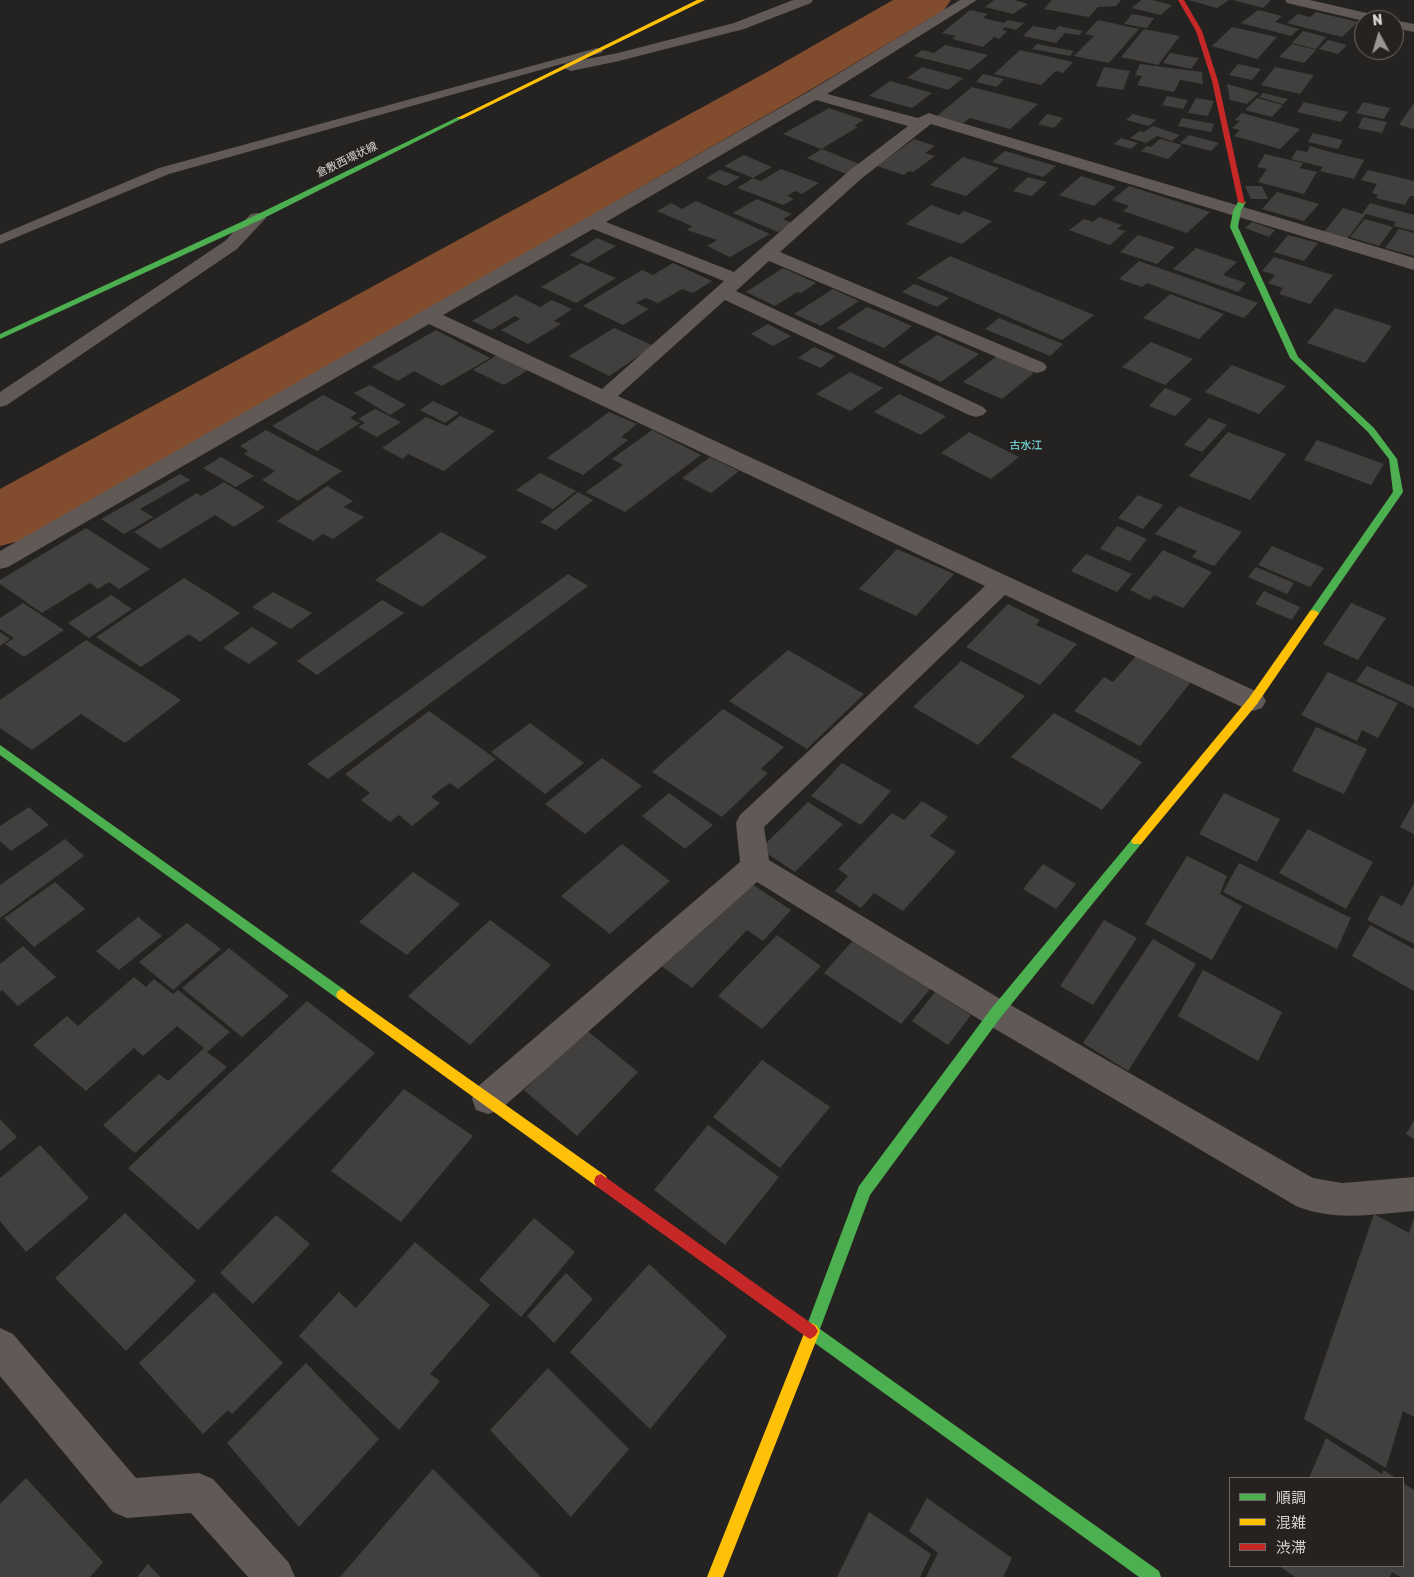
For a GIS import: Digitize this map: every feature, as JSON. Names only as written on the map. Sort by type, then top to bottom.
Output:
[{"type":"street","name":"倉敷西環状線","points":[[0,337],[257,218],[571,66],[702,0]]},
{"type":"street","points":[[571,66],[619,57],[739,26],[806,0]]},
{"type":"street","points":[[0,562],[814,95],[970,0]]},
{"type":"street","points":[[715,1577],[812,1332],[864,1190],[996,1013],[1253,701],[1398,492],[1393,459],[1371,430],[1294,358],[1234,227],[1237,211],[1243,200],[1215,81],[1199,31],[1181,0]]},
{"type":"street","points":[[1292,0],[1354,14]]},
{"type":"street","points":[[814,95],[920,124]]},
{"type":"street","points":[[605,397],[855,175],[929,118],[1414,264]]},
{"type":"street","points":[[0,401],[232,245],[257,218]]},
{"type":"street","points":[[590,222],[730,286],[976,411]]},
{"type":"street","points":[[767,253],[1037,367]]},
{"type":"street","points":[[429,316],[1253,701]]},
{"type":"street","points":[[755,866],[750,823],[1003,583]]},
{"type":"street","points":[[0,749],[1153,1577]]},
{"type":"street","points":[[755,866],[996,1013],[1308,1194],[1342,1200],[1414,1194]]},
{"type":"street","points":[[488,1099],[755,866]]},
{"type":"street","points":[[0,1347],[127,1498],[199,1493],[275,1577]]},
{"type":"lane","points":[[0,240],[164,171],[602,50]]},
{"type":"building","points":[[994,0],[1014,0],[1028,4],[1013,14],[985,7]]},
{"type":"building","points":[[1052,0],[1121,0],[1116,6],[1098,7],[1089,17],[1044,9]]},
{"type":"building","points":[[1141,0],[1152,0],[1172,5],[1161,15],[1132,8]]},
{"type":"building","points":[[1188,0],[1229,0],[1217,8]]},
{"type":"building","points":[[1233,0],[1271,0],[1263,8]]},
{"type":"building","points":[[970,10],[988,14],[983,18],[1004,23],[1008,20],[1024,23],[1016,30],[1005,27],[1002,30],[1007,31],[999,39],[994,37],[983,47],[952,39],[956,36],[942,33]]},
{"type":"building","points":[[1258,10],[1282,16],[1275,22],[1299,29],[1291,36],[1241,23]]},
{"type":"building","points":[[1316,12],[1354,21],[1354,26],[1342,37],[1287,23],[1298,14],[1310,17]]},
{"type":"building","points":[[1132,14],[1154,18],[1147,28],[1124,24]]},
{"type":"building","points":[[1098,20],[1139,29],[1109,63],[1074,56],[1094,36],[1085,34]]},
{"type":"building","points":[[1033,26],[1055,30],[1059,26],[1083,31],[1079,35],[1065,33],[1056,43],[1023,36]]},
{"type":"building","points":[[1232,27],[1277,37],[1257,59],[1212,46]]},
{"type":"building","points":[[1144,29],[1180,36],[1158,65],[1121,57]]},
{"type":"building","points":[[1303,31],[1326,37],[1316,49],[1292,43]]},
{"type":"building","points":[[1328,40],[1347,45],[1338,54],[1319,49]]},
{"type":"building","points":[[1037,44],[1074,51],[1070,56],[1032,49]]},
{"type":"building","points":[[1292,44],[1316,50],[1304,63],[1279,57]]},
{"type":"building","points":[[945,45],[988,55],[970,70],[914,56],[922,50],[934,53]]},
{"type":"building","points":[[1020,50],[1073,62],[1063,73],[1056,71],[1041,85],[994,74]]},
{"type":"building","points":[[1170,53],[1199,58],[1191,69],[1163,63]]},
{"type":"building","points":[[1140,64],[1202,72],[1203,84],[1180,80],[1174,92],[1137,85],[1142,76],[1135,75]]},
{"type":"building","points":[[1238,64],[1261,69],[1252,80],[1229,75]]},
{"type":"building","points":[[922,67],[963,78],[948,90],[907,78]]},
{"type":"building","points":[[1104,67],[1130,71],[1123,90],[1096,86]]},
{"type":"building","points":[[1275,67],[1314,75],[1300,94],[1261,85]]},
{"type":"building","points":[[983,74],[1004,79],[997,87],[976,82]]},
{"type":"building","points":[[890,81],[932,93],[912,108],[869,96]]},
{"type":"building","points":[[1227,84],[1259,93],[1247,104],[1230,100]]},
{"type":"building","points":[[972,87],[1038,104],[1010,129],[970,118],[963,123],[937,116]]},
{"type":"building","points":[[1263,93],[1288,99],[1283,104],[1259,97]]},
{"type":"building","points":[[1167,96],[1188,100],[1183,109],[1162,105]]},
{"type":"building","points":[[1196,98],[1214,101],[1208,116],[1188,113]]},
{"type":"building","points":[[1257,98],[1283,105],[1272,117],[1245,110]]},
{"type":"building","points":[[1304,102],[1348,112],[1341,122],[1297,112]]},
{"type":"building","points":[[1363,102],[1390,108],[1384,119],[1356,113]]},
{"type":"building","points":[[1414,103],[1414,129],[1399,125]]},
{"type":"building","points":[[829,108],[864,120],[854,126],[858,127],[821,149],[783,134]]},
{"type":"building","points":[[1242,113],[1300,129],[1280,149],[1234,136],[1240,130],[1232,128],[1240,121],[1235,120]]},
{"type":"building","points":[[1047,114],[1063,118],[1054,128],[1038,124]]},
{"type":"building","points":[[1133,114],[1156,120],[1149,126],[1126,120]]},
{"type":"building","points":[[1363,117],[1387,122],[1382,133],[1358,128]]},
{"type":"building","points":[[1182,118],[1214,124],[1211,132],[1178,126]]},
{"type":"building","points":[[1153,126],[1180,135],[1172,141],[1157,136],[1146,143],[1130,138],[1140,131],[1144,132]]},
{"type":"building","points":[[1313,133],[1343,140],[1338,149],[1308,142]]},
{"type":"building","points":[[1189,135],[1219,143],[1211,151],[1180,143]]},
{"type":"building","points":[[1121,138],[1138,143],[1131,149],[1114,144]]},
{"type":"building","points":[[914,139],[935,146],[925,153],[935,156],[913,172],[909,171],[904,175],[877,166]]},
{"type":"building","points":[[1160,139],[1182,145],[1168,159],[1141,151],[1147,146],[1151,147]]},
{"type":"building","points":[[1310,146],[1364,160],[1354,179],[1320,171],[1323,167],[1291,159],[1297,150],[1307,152]]},
{"type":"building","points":[[822,149],[862,165],[846,174],[807,158]]},
{"type":"building","points":[[1005,151],[1056,166],[1043,177],[992,162]]},
{"type":"building","points":[[1265,154],[1303,163],[1300,168],[1317,172],[1304,194],[1258,182],[1267,169],[1257,167]]},
{"type":"building","points":[[744,155],[772,167],[753,178],[724,166]]},
{"type":"building","points":[[963,157],[999,168],[966,196],[930,185]]},
{"type":"building","points":[[781,169],[819,183],[802,194],[795,191],[787,196],[794,199],[783,205],[737,188],[753,178],[761,181]]},
{"type":"building","points":[[720,170],[740,177],[726,186],[706,178]]},
{"type":"building","points":[[1368,170],[1414,181],[1414,196],[1410,196],[1405,205],[1376,198],[1378,195],[1372,193],[1377,184],[1361,180]]},
{"type":"building","points":[[1081,176],[1116,187],[1094,206],[1059,195]]},
{"type":"building","points":[[1028,177],[1047,182],[1032,196],[1013,191]]},
{"type":"building","points":[[1129,186],[1210,212],[1187,233],[1123,211],[1129,206],[1112,200]]},
{"type":"building","points":[[1245,186],[1262,186],[1268,199],[1251,199]]},
{"type":"building","points":[[1277,192],[1319,204],[1304,221],[1262,209]]},
{"type":"building","points":[[757,199],[792,214],[783,219],[792,223],[778,232],[733,213]]},
{"type":"building","points":[[696,201],[770,234],[730,257],[707,246],[717,240],[687,230],[692,226],[657,211],[671,203],[682,209]]},
{"type":"building","points":[[1370,203],[1414,215],[1414,231],[1394,226],[1396,222],[1366,214],[1347,239],[1324,232],[1343,208],[1362,214]]},
{"type":"building","points":[[931,205],[959,215],[964,211],[992,221],[962,244],[906,224]]},
{"type":"building","points":[[1099,217],[1122,225],[1117,229],[1126,231],[1110,245],[1069,230],[1084,219],[1093,222]]},
{"type":"building","points":[[1365,219],[1393,227],[1379,246],[1350,237]]},
{"type":"building","points":[[1252,222],[1275,230],[1269,237],[1245,228]]},
{"type":"building","points":[[1399,229],[1414,233],[1414,256],[1385,248]]},
{"type":"building","points":[[1138,235],[1175,247],[1157,264],[1120,252]]},
{"type":"building","points":[[1288,235],[1318,243],[1304,261],[1274,252]]},
{"type":"building","points":[[597,238],[616,246],[588,263],[570,255]]},
{"type":"building","points":[[1196,248],[1237,262],[1223,275],[1246,283],[1238,292],[1173,269]]},
{"type":"building","points":[[950,256],[1094,315],[1062,340],[917,278]]},
{"type":"building","points":[[1274,257],[1333,275],[1310,304],[1279,294],[1283,288],[1268,283],[1275,275],[1262,271]]},
{"type":"building","points":[[1139,261],[1258,303],[1244,318],[1147,283],[1142,287],[1119,279]]},
{"type":"building","points":[[581,263],[616,278],[576,303],[541,287]]},
{"type":"building","points":[[673,263],[712,281],[693,293],[682,289],[658,303],[646,298],[636,303],[649,309],[623,325],[583,306],[642,270],[653,275]]},
{"type":"building","points":[[783,268],[816,283],[775,306],[746,292]]},
{"type":"building","points":[[914,284],[949,298],[937,307],[902,292]]},
{"type":"building","points":[[833,289],[859,301],[821,326],[794,314]]},
{"type":"building","points":[[1170,294],[1224,314],[1199,339],[1143,318]]},
{"type":"building","points":[[516,295],[540,307],[552,300],[572,309],[554,321],[561,324],[528,344],[501,330],[520,319],[515,316],[491,330],[472,321]]},
{"type":"building","points":[[867,307],[912,326],[884,348],[837,328]]},
{"type":"building","points":[[1335,308],[1392,326],[1365,363],[1307,343]]},
{"type":"building","points":[[999,318],[1063,344],[1050,356],[985,329]]},
{"type":"building","points":[[768,324],[791,336],[773,346],[751,334]]},
{"type":"building","points":[[614,328],[654,346],[609,376],[569,356]]},
{"type":"building","points":[[436,330],[490,358],[442,386],[414,371],[398,381],[372,367]]},
{"type":"building","points":[[937,335],[979,354],[941,382],[898,362]]},
{"type":"building","points":[[1151,342],[1193,359],[1165,385],[1122,367]]},
{"type":"building","points":[[814,347],[835,356],[821,368],[798,358]]},
{"type":"building","points":[[497,355],[528,370],[504,385],[473,370]]},
{"type":"building","points":[[997,356],[1034,373],[1002,399],[963,382]]},
{"type":"building","points":[[1232,365],[1286,386],[1259,414],[1205,392]]},
{"type":"building","points":[[850,372],[883,388],[850,411],[816,394]]},
{"type":"building","points":[[370,385],[406,405],[390,415],[354,393]]},
{"type":"building","points":[[1165,388],[1192,399],[1175,416],[1149,406]]},
{"type":"building","points":[[899,394],[946,416],[921,435],[874,412]]},
{"type":"building","points":[[323,395],[357,413],[350,418],[360,423],[317,451],[272,426]]},
{"type":"building","points":[[433,401],[459,413],[445,423],[420,410]]},
{"type":"building","points":[[375,409],[401,422],[377,437],[358,427],[365,423],[358,419]]},
{"type":"building","points":[[609,412],[637,424],[621,437],[628,440],[583,475],[547,458]]},
{"type":"building","points":[[460,416],[495,431],[444,471],[408,454],[403,459],[382,448],[426,417],[447,426]]},
{"type":"building","points":[[1209,418],[1227,425],[1202,452],[1184,445]]},
{"type":"building","points":[[266,430],[342,471],[298,501],[262,480],[275,471],[244,454],[248,451],[240,446]]},
{"type":"building","points":[[652,430],[701,455],[625,512],[586,492],[623,465],[612,459]]},
{"type":"building","points":[[969,432],[1019,457],[991,479],[941,453]]},
{"type":"building","points":[[1228,432],[1286,454],[1250,500],[1189,476]]},
{"type":"building","points":[[1317,440],[1384,464],[1371,485],[1304,460]]},
{"type":"building","points":[[221,457],[254,476],[236,487],[203,468]]},
{"type":"building","points":[[710,457],[739,471],[711,493],[682,478]]},
{"type":"building","points":[[540,473],[576,491],[553,509],[516,490]]},
{"type":"building","points":[[180,474],[190,480],[140,509],[153,517],[124,534],[101,519]]},
{"type":"building","points":[[224,482],[265,507],[234,527],[215,515],[160,549],[134,532],[197,493],[201,496]]},
{"type":"building","points":[[327,486],[353,501],[344,507],[364,517],[333,539],[323,534],[313,541],[277,521]]},
{"type":"building","points":[[578,492],[593,500],[556,530],[540,522]]},
{"type":"building","points":[[1138,495],[1163,505],[1143,529],[1118,518]]},
{"type":"building","points":[[1179,506],[1242,532],[1214,566],[1192,557],[1197,551],[1155,534]]},
{"type":"building","points":[[1117,526],[1147,539],[1130,561],[1100,549]]},
{"type":"building","points":[[86,528],[150,569],[119,589],[109,582],[98,589],[90,583],[42,613],[0,584],[0,580]]},
{"type":"building","points":[[441,532],[487,557],[422,607],[375,580]]},
{"type":"building","points":[[1272,546],[1324,568],[1310,587],[1258,565]]},
{"type":"building","points":[[897,549],[954,574],[916,616],[859,589]]},
{"type":"building","points":[[1163,550],[1212,572],[1183,608],[1154,595],[1150,600],[1130,590]]},
{"type":"building","points":[[1086,554],[1132,574],[1117,592],[1071,571]]},
{"type":"building","points":[[1256,567],[1294,583],[1287,594],[1248,577]]},
{"type":"building","points":[[568,574],[588,586],[328,779],[307,764]]},
{"type":"building","points":[[184,578],[240,613],[200,642],[189,634],[141,667],[96,637]]},
{"type":"building","points":[[1264,591],[1300,607],[1292,620],[1255,604]]},
{"type":"building","points":[[273,592],[312,613],[291,629],[252,607]]},
{"type":"building","points":[[111,595],[132,609],[89,638],[68,623]]},
{"type":"building","points":[[382,600],[404,613],[317,675],[297,661]]},
{"type":"building","points":[[23,603],[64,630],[24,657],[5,644],[14,638],[0,629],[0,618]]},
{"type":"building","points":[[1351,603],[1386,618],[1358,660],[1323,644]]},
{"type":"building","points":[[1008,604],[1040,620],[1036,625],[1077,644],[1040,685],[966,647]]},
{"type":"building","points":[[252,627],[278,643],[249,664],[223,648]]},
{"type":"building","points":[[0,632],[10,639],[0,646]]},
{"type":"building","points":[[86,640],[181,700],[125,743],[81,714],[32,750],[0,728],[0,700]]},
{"type":"building","points":[[788,650],[864,694],[807,749],[729,701]]},
{"type":"building","points":[[1137,655],[1191,682],[1140,746],[1074,711],[1104,677],[1113,682]]},
{"type":"building","points":[[961,661],[1025,696],[978,745],[913,707]]},
{"type":"building","points":[[1367,666],[1414,687],[1414,708],[1356,681]]},
{"type":"building","points":[[1328,672],[1398,703],[1378,738],[1362,730],[1357,741],[1301,715]]},
{"type":"building","points":[[723,709],[784,747],[761,769],[768,773],[722,817],[652,772]]},
{"type":"building","points":[[429,711],[496,759],[458,789],[450,783],[441,789],[431,797],[440,803],[412,826],[399,815],[390,822],[361,800],[370,793],[345,774]]},
{"type":"building","points":[[1054,713],[1142,762],[1102,810],[1011,757]]},
{"type":"building","points":[[530,723],[584,763],[545,794],[491,752]]},
{"type":"building","points":[[1316,727],[1367,749],[1344,794],[1292,771]]},
{"type":"building","points":[[602,758],[642,786],[585,834],[545,804]]},
{"type":"building","points":[[842,763],[891,791],[861,825],[811,796]]},
{"type":"building","points":[[669,793],[713,825],[685,849],[642,816]]},
{"type":"building","points":[[1224,793],[1280,819],[1257,862],[1199,834]]},
{"type":"building","points":[[922,801],[948,817],[930,836],[956,852],[903,911],[874,893],[861,908],[835,891],[848,876],[838,869],[892,813],[904,820]]},
{"type":"building","points":[[808,802],[843,824],[795,872],[760,849]]},
{"type":"building","points":[[1414,802],[1414,834],[1400,827]]},
{"type":"building","points":[[29,807],[49,825],[11,851],[0,841],[0,826]]},
{"type":"building","points":[[1308,829],[1373,862],[1346,909],[1279,873]]},
{"type":"building","points":[[65,839],[84,856],[0,918],[0,885]]},
{"type":"building","points":[[622,844],[670,881],[610,934],[561,896]]},
{"type":"building","points":[[1187,856],[1227,876],[1220,894],[1242,906],[1212,960],[1145,924]]},
{"type":"building","points":[[1239,863],[1351,918],[1337,949],[1223,892]]},
{"type":"building","points":[[1043,864],[1076,884],[1056,909],[1023,889]]},
{"type":"building","points":[[413,872],[460,904],[407,955],[359,922]]},
{"type":"building","points":[[55,882],[85,909],[34,947],[4,918]]},
{"type":"building","points":[[749,882],[791,910],[763,941],[747,930],[692,988],[660,965]]},
{"type":"building","points":[[1414,884],[1414,944],[1367,920],[1381,895],[1402,906]]},
{"type":"building","points":[[138,917],[162,936],[119,970],[96,951]]},
{"type":"building","points":[[490,920],[551,965],[470,1045],[408,996]]},
{"type":"building","points":[[1104,920],[1137,938],[1093,1005],[1060,986]]},
{"type":"building","points":[[187,923],[221,949],[173,990],[139,962]]},
{"type":"building","points":[[1370,925],[1414,949],[1414,991],[1352,956]]},
{"type":"building","points":[[777,935],[821,966],[762,1029],[718,996]]},
{"type":"building","points":[[855,938],[931,988],[901,1024],[824,973]]},
{"type":"building","points":[[1153,939],[1196,964],[1128,1071],[1083,1043]]},
{"type":"building","points":[[23,946],[56,977],[18,1006],[2,990],[0,992],[0,964]]},
{"type":"building","points":[[229,948],[289,996],[242,1037],[182,988]]},
{"type":"building","points":[[1203,970],[1282,1012],[1258,1061],[1178,1016]]},
{"type":"building","points":[[134,977],[146,987],[154,979],[173,994],[178,990],[230,1032],[207,1052],[227,1067],[135,1153],[103,1125],[159,1074],[168,1081],[204,1048],[177,1026],[143,1056],[134,1048],[86,1091],[33,1045],[67,1016],[78,1026]]},
{"type":"building","points":[[935,992],[971,1015],[948,1045],[912,1021]]},
{"type":"building","points":[[307,1001],[375,1053],[198,1230],[128,1168]]},
{"type":"building","points":[[585,1029],[638,1072],[577,1136],[524,1090]]},
{"type":"building","points":[[762,1060],[830,1107],[780,1168],[713,1117]]},
{"type":"building","points":[[404,1089],[473,1136],[401,1222],[331,1171]]},
{"type":"building","points":[[0,1119],[17,1137],[0,1151]]},
{"type":"building","points":[[1414,1120],[1414,1139],[1406,1134]]},
{"type":"building","points":[[708,1125],[779,1177],[725,1245],[654,1190]]},
{"type":"building","points":[[40,1145],[89,1198],[26,1252],[0,1221],[0,1178]]},
{"type":"building","points":[[125,1213],[196,1281],[126,1351],[55,1278]]},
{"type":"building","points":[[1374,1214],[1409,1233],[1414,1218],[1414,1417],[1403,1411],[1386,1468],[1304,1419]]},
{"type":"building","points":[[276,1215],[310,1244],[253,1304],[220,1273]]},
{"type":"building","points":[[534,1218],[575,1252],[521,1317],[479,1280]]},
{"type":"building","points":[[415,1242],[490,1305],[430,1374],[440,1381],[399,1430],[299,1336],[339,1292],[356,1308]]},
{"type":"building","points":[[649,1264],[727,1336],[650,1429],[570,1352]]},
{"type":"building","points":[[566,1273],[593,1299],[554,1343],[527,1316]]},
{"type":"building","points":[[214,1292],[283,1363],[232,1414],[228,1410],[203,1434],[139,1363]]},
{"type":"building","points":[[306,1363],[379,1439],[299,1527],[227,1443]]},
{"type":"building","points":[[548,1368],[629,1449],[571,1517],[490,1430]]},
{"type":"building","points":[[1326,1438],[1382,1474],[1383,1470],[1394,1477],[1309,1477]]},
{"type":"building","points":[[433,1469],[541,1577],[340,1577]]},
{"type":"building","points":[[26,1478],[103,1562],[90,1577],[0,1577],[0,1504]]},
{"type":"building","points":[[1404,1484],[1414,1490],[1414,1577],[1400,1577],[1392,1572],[1390,1577],[1295,1577],[1280,1567],[1404,1567]]},
{"type":"building","points":[[927,1498],[1012,1558],[1003,1577],[926,1577],[938,1553],[909,1531]]},
{"type":"building","points":[[869,1512],[931,1554],[920,1577],[837,1577]]},
{"type":"building","points":[[148,1564],[160,1577],[137,1577]]},
{"type":"waterway","points":[[0,521],[787,82],[927,0]]},
{"type":"traffic: fast","points":[[0,337],[257,218],[460,118]]},
{"type":"traffic: fast","points":[[1242,202],[1237,211],[1234,227],[1294,358],[1371,430],[1393,459],[1398,492],[1314,613]]},
{"type":"traffic: fast","points":[[0,749],[342,995]]},
{"type":"traffic: fast","points":[[812,1331],[864,1191],[996,1013],[1137,841]]},
{"type":"traffic: fast","points":[[810,1331],[1153,1577]]},
{"type":"traffic: slow","points":[[460,118],[702,0]]},
{"type":"traffic: slow","points":[[1137,841],[1253,701],[1314,613]]},
{"type":"traffic: slow","points":[[342,995],[601,1181]]},
{"type":"traffic: slow","points":[[715,1577],[812,1331]]},
{"type":"traffic: jam","points":[[1181,0],[1199,31],[1215,81],[1242,202]]},
{"type":"traffic: jam","points":[[601,1181],[810,1331]]},
{"type":"district","name":"古水江","points":[[1026,446]]}]
